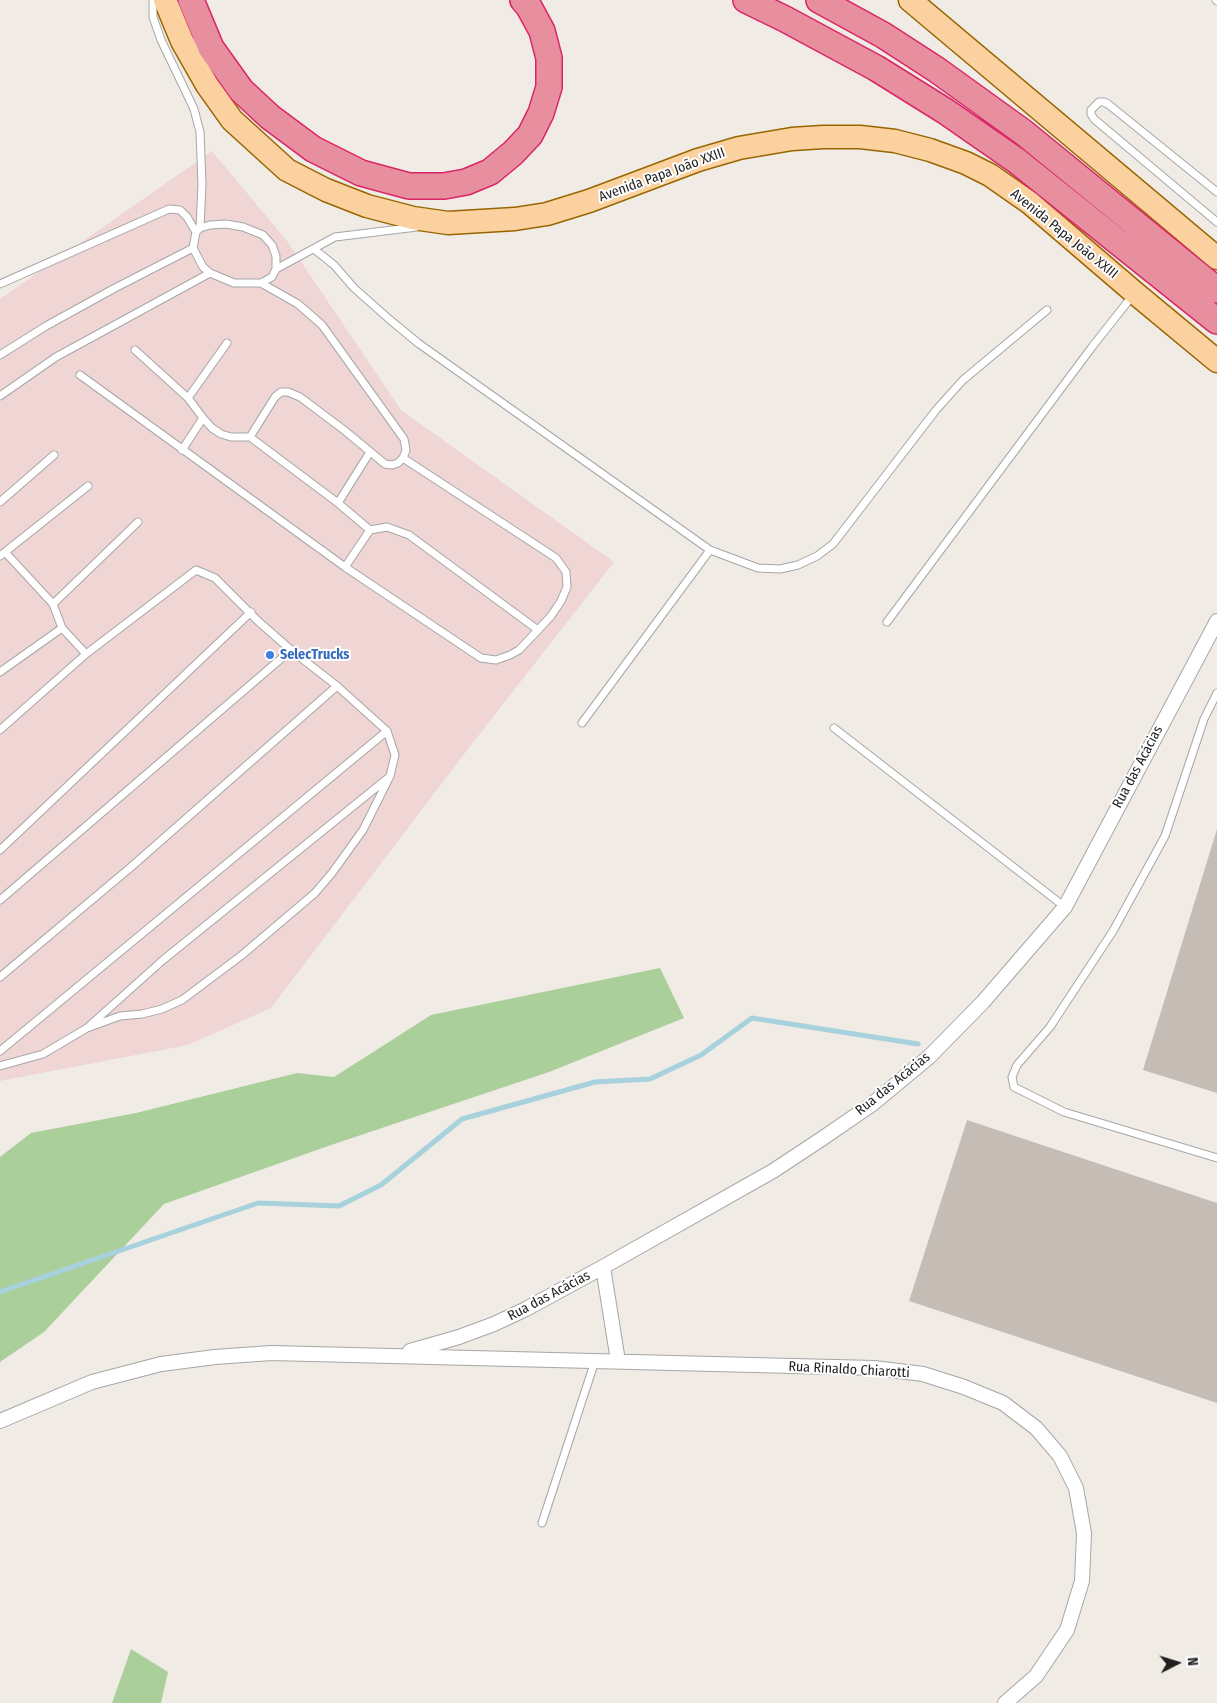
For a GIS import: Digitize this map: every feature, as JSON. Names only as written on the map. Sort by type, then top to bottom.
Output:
[{"type":"highway","points":[[191,0],[211,48],[241,90],[270,117],[313,149],[361,173],[409,186],[444,186],[466,182],[490,172],[513,153],[530,135],[541,113],[548,87],[550,58],[542,31],[523,0]]},
{"type":"highway","name":"Avenida Papa João XXIII","points":[[746,0],[876,68],[945,111],[1017,161],[1217,321]]},
{"type":"highway","points":[[819,0],[883,35],[945,76],[1023,132],[1217,290]]},
{"type":"main road","name":"Avenida Papa João XXIII","points":[[165,0],[182,41],[212,92],[232,120],[287,170],[326,190],[367,206],[413,218],[448,223],[515,219],[547,214],[589,201],[698,160],[739,148],[792,139],[860,137],[895,141],[930,150],[966,163],[990,175],[1030,203],[1217,361]]},
{"type":"main road","points":[[910,0],[1217,258]]},
{"type":"street","name":"Rua das Acácias","points":[[394,1355],[459,1337],[494,1324],[526,1309],[603,1267],[773,1171],[870,1105],[929,1057],[983,1002],[1065,907],[1217,621]]},
{"type":"street","points":[[603,1267],[618,1361]]},
{"type":"street","name":"Rua Rinaldo Chiarotti","points":[[0,1421],[92,1382],[161,1364],[215,1357],[270,1353],[874,1368],[923,1374],[964,1387],[1003,1403],[1036,1428],[1060,1456],[1076,1488],[1084,1533],[1082,1581],[1067,1630],[1036,1676],[1005,1703]]},
{"type":"lane","points":[[153,0],[153,17],[161,40],[194,109],[200,132],[202,184],[198,230],[193,248],[197,258],[210,273],[234,283],[261,282],[272,277],[276,268],[276,256],[272,245],[263,235],[243,227],[226,224],[198,230]]},
{"type":"lane","points":[[1217,192],[1108,104],[1099,102],[1091,110],[1094,119],[1217,222]]},
{"type":"lane","points":[[0,284],[169,209],[180,210],[198,230]]},
{"type":"lane","points":[[276,268],[335,238],[448,223]]},
{"type":"lane","points":[[0,355],[89,302],[193,248]]},
{"type":"lane","points":[[314,249],[334,265],[354,288],[375,307],[418,343],[710,550],[758,568],[780,569],[798,565],[817,556],[833,544],[936,410],[963,380],[1047,310]]},
{"type":"lane","points":[[0,396],[56,358],[210,273]]},
{"type":"lane","points":[[250,436],[275,397],[281,392],[288,392],[300,397],[385,464],[392,465],[398,463],[403,458],[406,450],[404,439],[322,325],[298,304],[261,282]]},
{"type":"lane","points":[[887,622],[1092,347],[1135,293]]},
{"type":"lane","points":[[188,398],[227,342]]},
{"type":"lane","points":[[135,350],[188,398],[212,428],[221,434],[232,437],[250,436],[338,503],[370,530]]},
{"type":"lane","points":[[80,375],[345,567],[481,658],[496,660],[519,650],[551,616],[561,601],[567,587],[566,572],[556,558],[403,458]]},
{"type":"lane","points":[[182,450],[203,418]]},
{"type":"lane","points":[[338,503],[370,452]]},
{"type":"lane","points":[[0,502],[54,455]]},
{"type":"lane","points":[[86,654],[62,628],[53,604],[3,554],[88,486]]},
{"type":"lane","points":[[53,604],[138,522]]},
{"type":"lane","points":[[345,567],[370,530],[387,527],[409,535],[538,630]]},
{"type":"lane","points":[[582,723],[710,550]]},
{"type":"lane","points":[[0,730],[86,654],[196,570],[215,578],[259,622],[387,730],[395,755],[390,776],[363,830],[332,873],[315,893],[242,955],[182,1000],[162,1009],[142,1014],[120,1016],[87,1028],[42,1054],[0,1066]]},
{"type":"lane","points":[[0,850],[251,612]]},
{"type":"lane","points":[[0,672],[62,628]]},
{"type":"lane","points":[[0,900],[291,650]]},
{"type":"lane","points":[[0,977],[139,860],[337,686]]},
{"type":"lane","points":[[1217,693],[1204,719],[1166,836],[1113,931],[1050,1027],[1017,1065],[1012,1077],[1014,1088],[1064,1112],[1217,1158]]},
{"type":"lane","points":[[834,728],[1065,907]]},
{"type":"lane","points":[[0,1051],[387,730]]},
{"type":"lane","points":[[87,1028],[163,960],[390,776]]},
{"type":"lane","points":[[542,1523],[595,1361]]},
{"type":"shaded area","name":"SelecTrucks","points":[[212,151],[287,241],[401,410],[614,562],[468,749],[271,1008],[188,1045],[0,1081],[0,299]]},
{"type":"green space","points":[[660,968],[684,1018],[549,1072],[331,1145],[164,1204],[44,1332],[0,1362],[0,1157],[31,1133],[136,1113],[297,1073],[334,1077],[431,1015]]},
{"type":"green space","points":[[131,1649],[168,1672],[161,1703],[112,1703]]},
{"type":"building","points":[[1217,829],[1217,1093],[1143,1070]]},
{"type":"building","points":[[967,1120],[1217,1203],[1217,1403],[909,1301]]},
{"type":"waterway","points":[[0,1292],[258,1203],[339,1206],[381,1185],[462,1119],[595,1082],[650,1079],[701,1055],[752,1018],[918,1044]]},
{"type":"place","name":"SelecTrucks","points":[[270,655]]}]
